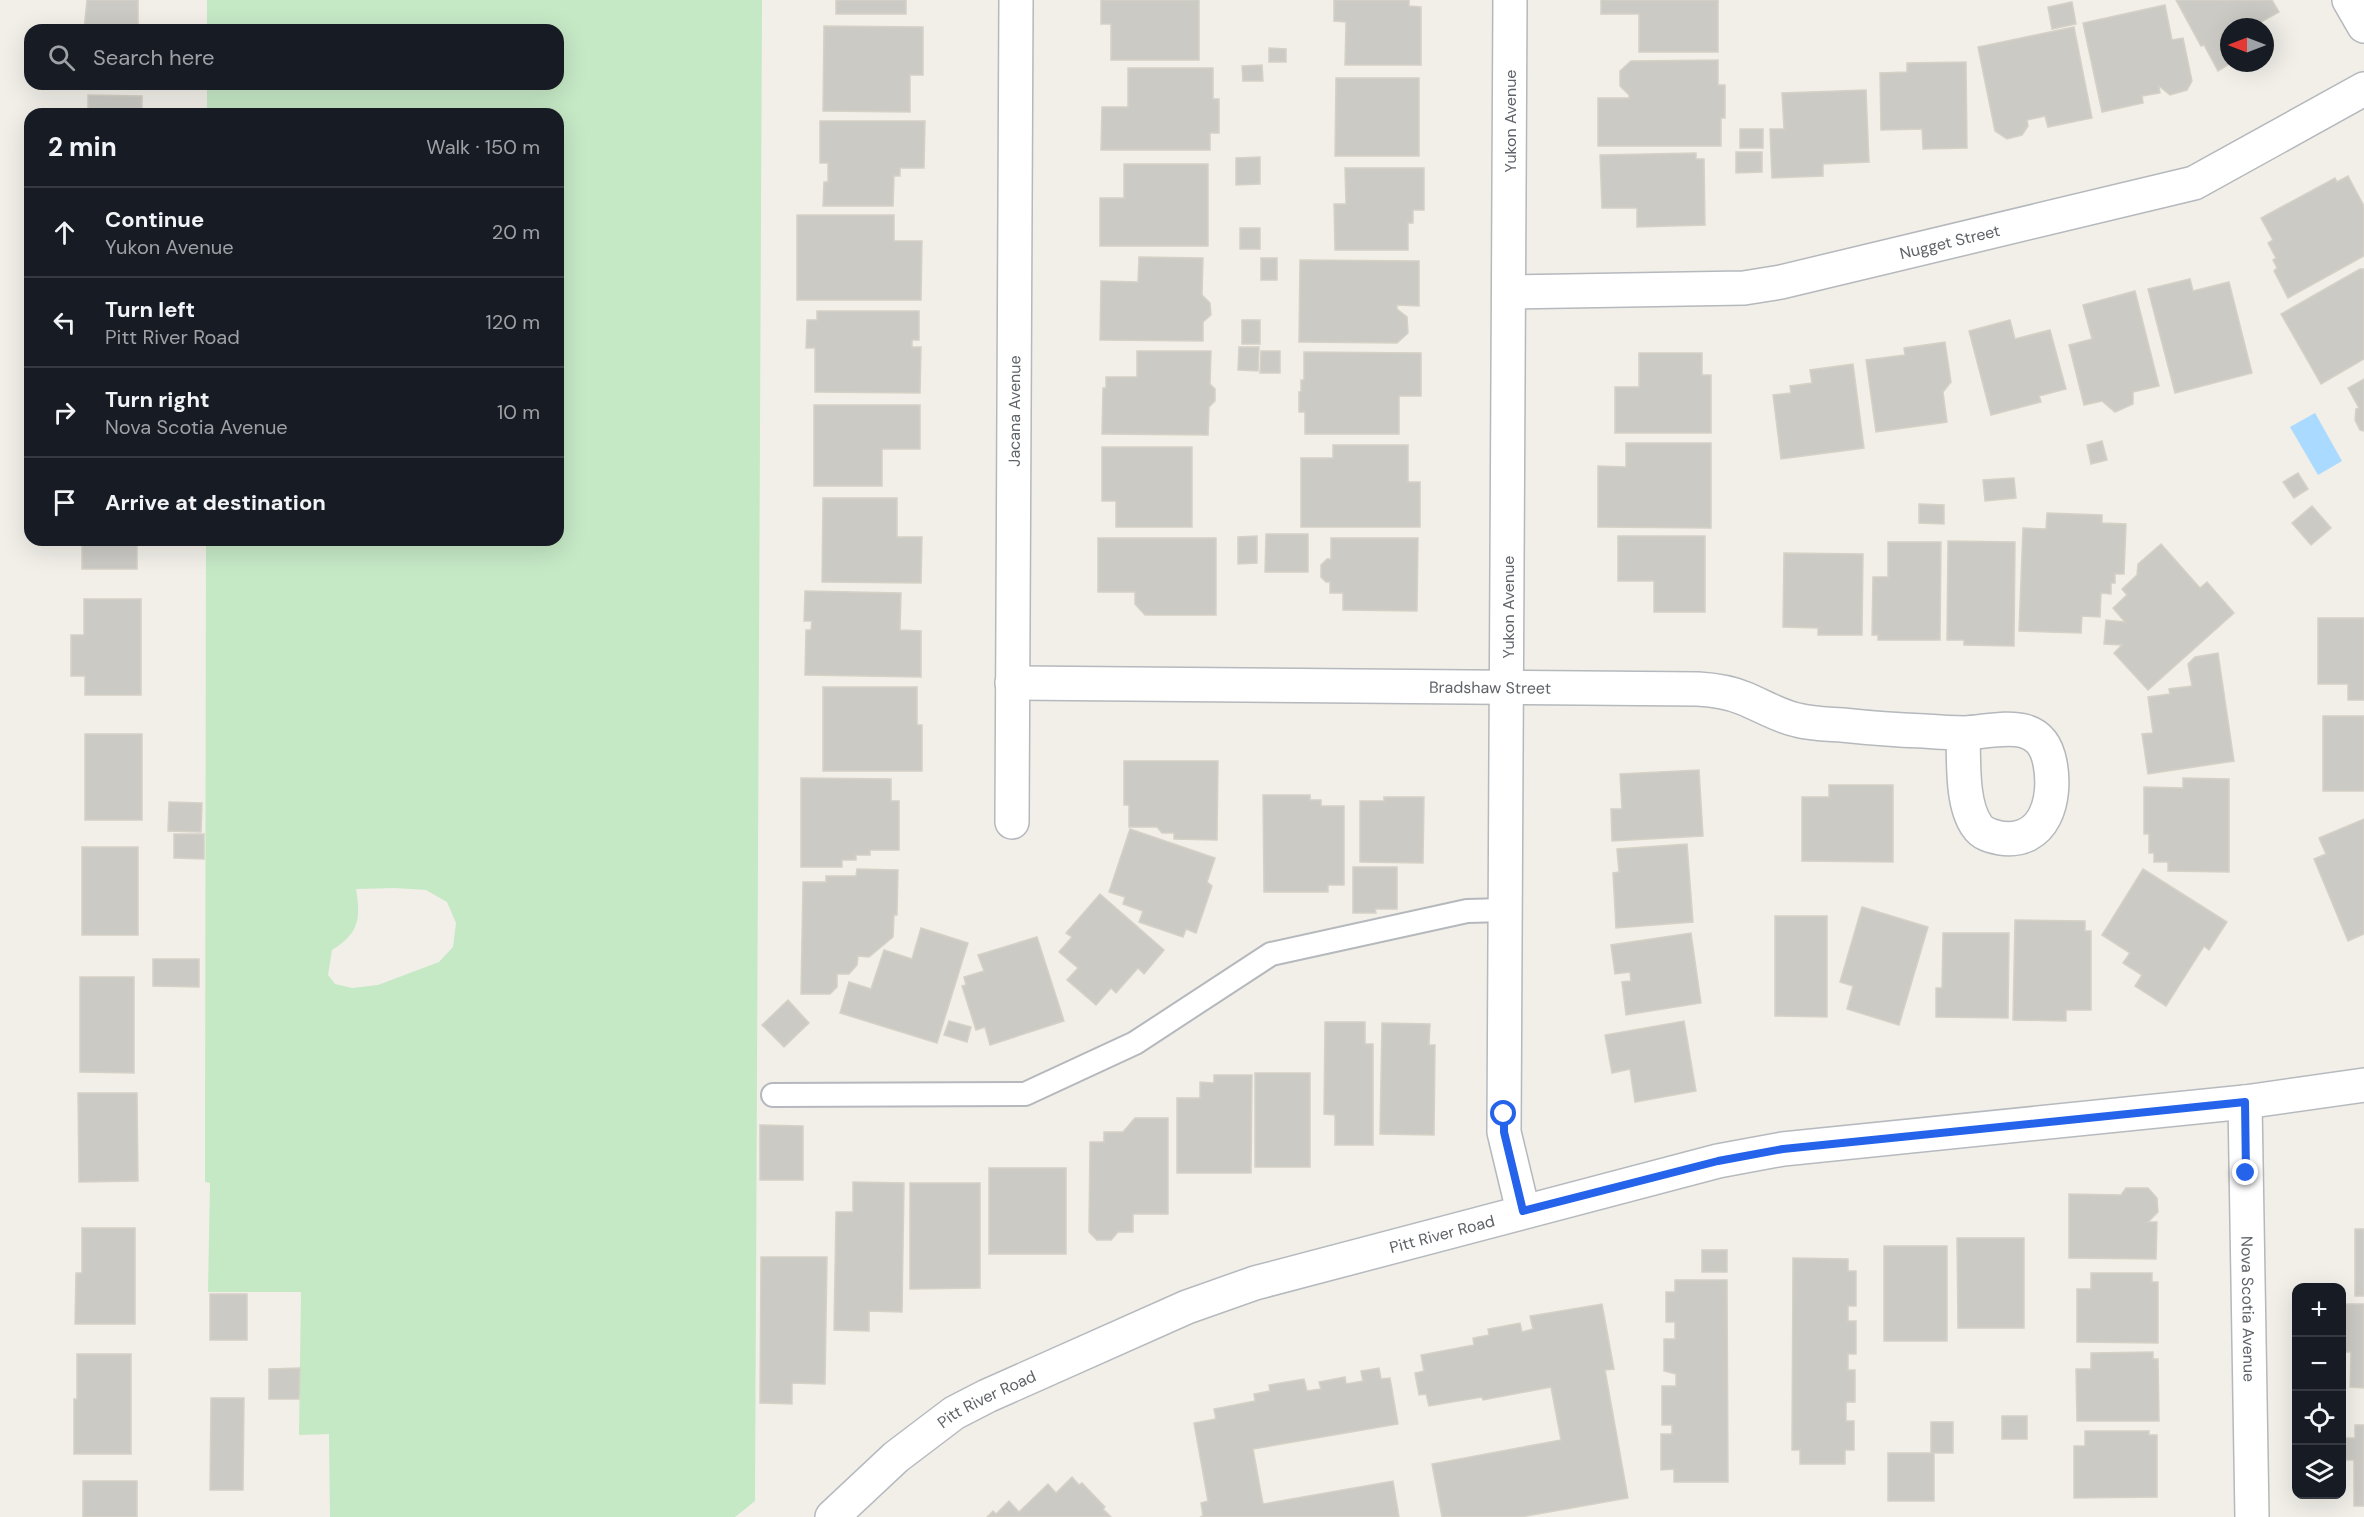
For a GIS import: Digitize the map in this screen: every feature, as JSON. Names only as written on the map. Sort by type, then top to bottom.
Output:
[{"type":"street","name":"Jacana Avenue","points":[[1012,822],[1016,0]]},
{"type":"street","name":"Yukon Avenue","points":[[1510,0],[1504,1132],[1523,1211]]},
{"type":"street","points":[[2349,0],[2364,26]]},
{"type":"street","name":"Nugget Street","points":[[1509,292],[1744,288],[1781,282],[2194,183],[2364,89]]},
{"type":"street","name":"Bradshaw Street","points":[[1012,683],[1698,689],[1733,694],[1798,721],[1963,733]]},
{"type":"street","name":"Pitt River Road","points":[[832,1517],[896,1457],[954,1413],[987,1396],[1187,1308],[1255,1283],[1718,1161],[1783,1149],[2245,1102],[2364,1085]]},
{"type":"street","name":"Nova Scotia Avenue","points":[[2245,1102],[2252,1517]]},
{"type":"lane","points":[[773,1095],[1025,1094],[1135,1043],[1271,954],[1467,911],[1504,910]]},
{"type":"green space","points":[[207,0],[762,0],[755,1501],[735,1517],[330,1517],[329,1434],[299,1435],[301,1292],[208,1292],[210,1183],[205,1182],[206,546],[564,546],[564,108],[207,108],[207,90],[564,90],[564,24],[207,24]],"holes":[[[356,889],[426,890],[447,902],[456,923],[453,947],[439,962],[378,985],[352,988],[335,984],[328,975],[332,950],[348,938],[356,924],[358,917]]]},
{"type":"water","points":[[2315,413],[2342,461],[2318,475],[2290,427]]},
{"type":"building","points":[[87,0],[138,0],[138,24],[85,24]]},
{"type":"building","points":[[836,0],[906,0],[906,14],[836,14]]},
{"type":"building","points":[[1101,0],[1199,0],[1199,60],[1111,60],[1111,24],[1101,24]]},
{"type":"building","points":[[1334,0],[1409,0],[1409,6],[1421,7],[1421,65],[1345,65],[1346,22],[1334,21]]},
{"type":"building","points":[[1601,0],[1718,0],[1718,52],[1639,52],[1639,14],[1601,14]]},
{"type":"building","points":[[2176,0],[2272,0],[2279,12],[2268,18],[2220,18],[2220,70],[2218,71],[2204,45],[2201,46]]},
{"type":"building","points":[[2072,2],[2076,24],[2052,29],[2048,7]]},
{"type":"building","points":[[2165,5],[2172,40],[2183,38],[2192,81],[2187,90],[2170,95],[2159,86],[2160,93],[2142,96],[2143,103],[2102,112],[2083,23]]},
{"type":"building","points":[[824,26],[923,27],[923,75],[910,75],[910,112],[823,111]]},
{"type":"building","points":[[2074,27],[2092,118],[2048,127],[2045,116],[2027,120],[2028,126],[2022,135],[2007,139],[1995,131],[1978,47]]},
{"type":"building","points":[[1269,48],[1286,49],[1286,62],[1269,62]]},
{"type":"building","points":[[1718,60],[1718,85],[1725,85],[1725,118],[1721,118],[1721,146],[1598,146],[1598,98],[1629,98],[1620,86],[1620,71],[1631,61]]},
{"type":"building","points":[[1966,62],[1967,148],[1923,149],[1922,129],[1881,130],[1880,73],[1907,72],[1907,63]]},
{"type":"building","points":[[1262,65],[1263,81],[1243,81],[1242,66]]},
{"type":"building","points":[[1128,68],[1213,68],[1213,99],[1219,99],[1219,133],[1210,133],[1210,150],[1101,150],[1102,107],[1128,107]]},
{"type":"building","points":[[1336,78],[1419,78],[1419,156],[1335,156]]},
{"type":"building","points":[[1866,90],[1869,162],[1823,164],[1823,176],[1772,178],[1770,129],[1784,129],[1782,93]]},
{"type":"building","points":[[88,95],[142,96],[142,108],[88,108]]},
{"type":"building","points":[[820,121],[925,121],[924,168],[900,168],[900,176],[894,176],[893,206],[823,206],[824,182],[828,182],[828,163],[820,163]]},
{"type":"building","points":[[1740,129],[1763,129],[1763,148],[1740,148]]},
{"type":"building","points":[[1736,152],[1762,152],[1762,172],[1736,173]]},
{"type":"building","points":[[1696,153],[1696,159],[1704,159],[1705,225],[1637,227],[1637,208],[1602,208],[1600,155]]},
{"type":"building","points":[[1260,157],[1260,184],[1236,185],[1236,158]]},
{"type":"building","points":[[1124,164],[1208,164],[1208,246],[1100,246],[1100,198],[1124,198]]},
{"type":"building","points":[[1345,168],[1424,168],[1424,210],[1413,210],[1413,223],[1408,223],[1408,250],[1335,250],[1334,204],[1346,204]]},
{"type":"building","points":[[2348,176],[2364,206],[2364,256],[2288,298],[2274,271],[2277,268],[2273,260],[2276,258],[2268,243],[2273,240],[2261,218],[2335,178],[2337,182]]},
{"type":"building","points":[[797,215],[894,215],[894,241],[922,241],[921,300],[797,300]]},
{"type":"building","points":[[1240,228],[1260,228],[1260,249],[1240,249]]},
{"type":"building","points":[[1139,257],[1203,258],[1202,295],[1210,303],[1211,315],[1203,322],[1203,341],[1100,340],[1101,281],[1138,282]]},
{"type":"building","points":[[1261,258],[1277,258],[1277,280],[1261,280]]},
{"type":"building","points":[[1300,260],[1419,261],[1419,306],[1397,305],[1397,309],[1407,317],[1408,333],[1397,343],[1299,342]]},
{"type":"building","points":[[2360,269],[2364,269],[2364,359],[2321,384],[2281,314]]},
{"type":"building","points":[[2190,279],[2193,291],[2229,282],[2252,373],[2175,393],[2148,289]]},
{"type":"building","points":[[2135,291],[2159,386],[2133,392],[2133,404],[2115,412],[2102,401],[2084,405],[2069,345],[2092,339],[2083,305]]},
{"type":"building","points":[[817,311],[919,311],[919,340],[912,340],[912,347],[921,347],[920,393],[815,392],[815,348],[806,348],[807,320],[817,320]]},
{"type":"building","points":[[1242,320],[1260,320],[1260,344],[1242,344]]},
{"type":"building","points":[[2010,320],[2015,339],[2050,330],[2066,389],[2039,396],[2041,402],[1991,415],[1969,331]]},
{"type":"building","points":[[1945,342],[1951,382],[1943,392],[1947,422],[1876,432],[1866,360],[1905,355],[1904,348]]},
{"type":"building","points":[[1239,347],[1259,347],[1258,371],[1238,370]]},
{"type":"building","points":[[1137,351],[1211,351],[1210,384],[1215,389],[1215,401],[1209,407],[1208,435],[1102,434],[1103,388],[1106,388],[1106,377],[1137,377]]},
{"type":"building","points":[[1261,351],[1280,351],[1280,373],[1260,373]]},
{"type":"building","points":[[1304,352],[1421,353],[1421,396],[1399,396],[1399,434],[1305,434],[1305,412],[1299,412],[1299,392],[1301,392],[1301,380],[1304,380]]},
{"type":"building","points":[[1639,353],[1702,353],[1702,375],[1711,375],[1711,433],[1615,433],[1615,387],[1639,387]]},
{"type":"building","points":[[1853,364],[1864,448],[1781,459],[1773,395],[1791,393],[1790,386],[1812,383],[1810,370]]},
{"type":"building","points":[[2364,379],[2364,431],[2360,430],[2355,420],[2356,409],[2359,408],[2348,388]]},
{"type":"building","points":[[814,405],[920,405],[920,449],[882,449],[882,486],[814,486]]},
{"type":"building","points":[[2102,441],[2107,460],[2091,464],[2087,445]]},
{"type":"building","points":[[1626,443],[1711,443],[1711,528],[1598,527],[1598,466],[1626,467]]},
{"type":"building","points":[[1333,445],[1408,445],[1408,482],[1420,482],[1420,527],[1301,527],[1301,458],[1333,458]]},
{"type":"building","points":[[1102,447],[1192,447],[1192,527],[1116,527],[1116,501],[1102,501]]},
{"type":"building","points":[[2298,473],[2308,489],[2294,498],[2283,482]]},
{"type":"building","points":[[2014,478],[2016,498],[1985,501],[1983,480]]},
{"type":"building","points":[[823,498],[897,498],[897,537],[922,537],[921,583],[822,582]]},
{"type":"building","points":[[1919,504],[1944,505],[1944,524],[1919,523]]},
{"type":"building","points":[[2312,506],[2331,528],[2311,545],[2292,523]]},
{"type":"building","points":[[2047,513],[2102,515],[2102,523],[2126,524],[2124,574],[2115,574],[2115,583],[2111,583],[2111,594],[2101,593],[2100,617],[2082,616],[2081,633],[2019,631],[2023,528],[2046,529]]},
{"type":"building","points":[[1266,534],[1308,534],[1308,572],[1265,572]]},
{"type":"building","points":[[1257,536],[1257,563],[1238,564],[1238,537]]},
{"type":"building","points":[[1618,536],[1705,536],[1705,612],[1654,612],[1654,581],[1618,581]]},
{"type":"building","points":[[1098,538],[1216,538],[1216,615],[1145,615],[1135,604],[1135,592],[1098,592]]},
{"type":"building","points":[[1331,538],[1418,538],[1417,611],[1343,610],[1343,593],[1330,593],[1330,582],[1326,582],[1321,577],[1321,565],[1327,559],[1331,559]]},
{"type":"building","points":[[1948,541],[2015,542],[2014,646],[1964,645],[1964,640],[1947,640]]},
{"type":"building","points":[[1888,542],[1941,542],[1940,640],[1878,640],[1878,635],[1872,635],[1873,577],[1888,577]]},
{"type":"building","points":[[2161,544],[2200,588],[2207,582],[2234,613],[2148,690],[2114,653],[2122,645],[2104,644],[2106,620],[2125,622],[2113,608],[2127,595],[2122,589],[2137,575],[2138,564]]},
{"type":"building","points":[[82,546],[137,546],[137,569],[82,569]]},
{"type":"building","points":[[1784,553],[1863,554],[1862,635],[1818,635],[1818,628],[1783,627]]},
{"type":"building","points":[[805,591],[901,593],[900,630],[921,631],[921,677],[805,675],[806,630],[811,630],[812,621],[804,621]]},
{"type":"building","points":[[84,599],[141,599],[141,695],[85,695],[85,676],[71,676],[71,635],[84,635]]},
{"type":"building","points":[[2318,618],[2364,618],[2364,700],[2348,700],[2348,684],[2318,684]]},
{"type":"building","points":[[2218,653],[2234,761],[2148,774],[2142,734],[2153,733],[2148,697],[2170,694],[2169,689],[2192,686],[2188,664],[2195,657]]},
{"type":"building","points":[[823,687],[917,687],[917,725],[922,725],[922,771],[823,771]]},
{"type":"building","points":[[2323,716],[2364,716],[2364,791],[2323,791]]},
{"type":"building","points":[[85,734],[142,734],[142,820],[85,820]]},
{"type":"building","points":[[1124,761],[1218,761],[1217,840],[1174,839],[1174,833],[1162,833],[1157,827],[1129,827],[1129,805],[1124,805]]},
{"type":"building","points":[[1699,770],[1703,836],[1612,841],[1611,809],[1622,809],[1620,774]]},
{"type":"building","points":[[801,778],[891,779],[891,801],[899,801],[899,850],[870,850],[870,855],[856,855],[856,860],[842,860],[842,867],[801,867]]},
{"type":"building","points":[[2183,778],[2229,779],[2229,872],[2168,871],[2168,862],[2154,862],[2154,853],[2149,853],[2149,834],[2144,834],[2144,787],[2183,788]]},
{"type":"building","points":[[1829,785],[1893,785],[1893,862],[1802,861],[1802,797],[1829,797]]},
{"type":"building","points":[[1263,795],[1310,795],[1310,800],[1321,800],[1321,806],[1344,806],[1344,885],[1328,885],[1328,892],[1264,892]]},
{"type":"building","points":[[1384,797],[1424,797],[1423,863],[1360,862],[1360,801],[1384,801]]},
{"type":"building","points":[[169,802],[202,803],[201,832],[168,831]]},
{"type":"building","points":[[2364,819],[2364,934],[2348,941],[2314,859],[2326,854],[2319,838]]},
{"type":"building","points":[[1130,829],[1215,858],[1207,882],[1212,886],[1196,933],[1186,929],[1183,937],[1139,922],[1143,911],[1123,904],[1125,897],[1109,892]]},
{"type":"building","points":[[174,834],[204,834],[204,859],[174,858]]},
{"type":"building","points":[[1687,844],[1693,922],[1616,928],[1613,873],[1619,872],[1617,849]]},
{"type":"building","points":[[82,847],[138,847],[138,935],[82,935]]},
{"type":"building","points":[[1353,867],[1397,867],[1397,909],[1375,909],[1376,913],[1353,913]]},
{"type":"building","points":[[857,869],[898,870],[897,915],[894,915],[893,937],[869,957],[858,956],[857,965],[849,974],[837,974],[837,987],[830,994],[801,994],[803,882],[826,882],[826,876],[856,876]]},
{"type":"building","points":[[2143,869],[2227,922],[2209,950],[2204,946],[2166,1006],[2135,986],[2142,975],[2123,963],[2130,953],[2102,935]]},
{"type":"building","points":[[1100,894],[1164,950],[1144,974],[1138,968],[1116,993],[1111,988],[1096,1005],[1067,980],[1078,968],[1059,952],[1072,937],[1066,933]]},
{"type":"building","points":[[1862,907],[1928,927],[1899,1025],[1847,1009],[1853,986],[1840,982]]},
{"type":"building","points":[[1775,916],[1827,916],[1827,1017],[1775,1016]]},
{"type":"building","points":[[2015,920],[2085,921],[2085,931],[2091,931],[2091,1010],[2066,1010],[2066,1021],[2013,1020]]},
{"type":"building","points":[[921,928],[968,943],[937,1043],[840,1013],[849,982],[871,989],[884,950],[912,959]]},
{"type":"building","points":[[1691,933],[1701,1003],[1626,1015],[1622,982],[1631,981],[1630,972],[1615,974],[1611,945]]},
{"type":"building","points":[[1943,933],[2009,933],[2008,1018],[1936,1017],[1936,988],[1942,988]]},
{"type":"building","points":[[1037,937],[1064,1021],[990,1045],[985,1027],[976,1030],[962,986],[966,985],[964,977],[984,971],[978,955]]},
{"type":"building","points":[[153,959],[199,959],[199,987],[153,986]]},
{"type":"building","points":[[80,977],[134,977],[134,1073],[80,1072]]},
{"type":"building","points":[[788,1000],[809,1023],[784,1047],[762,1025]]},
{"type":"building","points":[[949,1021],[971,1027],[967,1042],[944,1035]]},
{"type":"building","points":[[1684,1021],[1696,1091],[1635,1102],[1630,1069],[1612,1073],[1605,1035]]},
{"type":"building","points":[[1325,1022],[1365,1022],[1365,1044],[1373,1044],[1373,1145],[1335,1145],[1335,1115],[1324,1114]]},
{"type":"building","points":[[1382,1023],[1430,1024],[1429,1045],[1435,1045],[1434,1135],[1380,1134]]},
{"type":"building","points":[[1255,1073],[1310,1073],[1310,1167],[1255,1167]]},
{"type":"building","points":[[1214,1075],[1252,1075],[1251,1173],[1177,1173],[1177,1098],[1200,1098],[1200,1082],[1214,1083]]},
{"type":"building","points":[[78,1093],[137,1093],[138,1181],[79,1182]]},
{"type":"building","points":[[1135,1118],[1168,1118],[1168,1214],[1133,1214],[1133,1232],[1118,1232],[1111,1240],[1097,1240],[1089,1232],[1090,1142],[1104,1142],[1104,1132],[1123,1132]]},
{"type":"building","points":[[760,1125],[803,1126],[803,1180],[760,1180]]},
{"type":"building","points":[[989,1168],[1066,1168],[1066,1254],[989,1254]]},
{"type":"building","points":[[853,1182],[904,1183],[902,1312],[869,1311],[869,1331],[834,1330],[836,1212],[853,1212]]},
{"type":"building","points":[[910,1183],[980,1183],[980,1288],[910,1289]]},
{"type":"building","points":[[2126,1188],[2148,1188],[2157,1198],[2158,1212],[2148,1222],[2157,1222],[2156,1259],[2069,1258],[2069,1194],[2121,1195]]},
{"type":"building","points":[[82,1228],[135,1228],[135,1324],[75,1324],[76,1273],[82,1273]]},
{"type":"building","points":[[2355,1229],[2364,1229],[2364,1296],[2355,1296]]},
{"type":"building","points":[[1957,1238],[2024,1238],[2024,1328],[1958,1328]]},
{"type":"building","points":[[1884,1246],[1947,1246],[1947,1341],[1884,1341]]},
{"type":"building","points":[[1702,1250],[1727,1250],[1727,1272],[1702,1272]]},
{"type":"building","points":[[761,1257],[827,1257],[825,1384],[792,1383],[792,1404],[760,1403]]},
{"type":"building","points":[[1793,1258],[1848,1259],[1848,1271],[1856,1271],[1856,1306],[1848,1306],[1848,1321],[1856,1321],[1856,1354],[1848,1354],[1848,1370],[1855,1370],[1855,1402],[1846,1402],[1846,1421],[1854,1421],[1854,1450],[1845,1450],[1845,1464],[1800,1464],[1800,1450],[1792,1450]]},
{"type":"building","points":[[2091,1273],[2152,1273],[2152,1282],[2158,1282],[2158,1343],[2077,1342],[2077,1289],[2091,1289]]},
{"type":"building","points":[[1675,1280],[1727,1280],[1728,1482],[1674,1482],[1674,1469],[1661,1470],[1661,1434],[1672,1434],[1672,1425],[1662,1425],[1662,1386],[1676,1386],[1676,1374],[1664,1371],[1664,1339],[1675,1339],[1675,1322],[1666,1322],[1666,1292],[1675,1292]]},
{"type":"building","points":[[210,1294],[247,1294],[247,1340],[210,1340]]},
{"type":"building","points":[[1602,1304],[1614,1369],[1605,1370],[1628,1498],[1521,1517],[1442,1517],[1432,1464],[1561,1440],[1551,1387],[1483,1400],[1482,1397],[1429,1406],[1426,1394],[1419,1395],[1415,1373],[1424,1371],[1421,1355],[1474,1345],[1473,1338],[1489,1335],[1488,1329],[1520,1323],[1522,1332],[1533,1329],[1530,1316]]},
{"type":"building","points":[[2346,1304],[2364,1304],[2364,1388],[2350,1387],[2351,1352],[2346,1352]]},
{"type":"building","points":[[2153,1352],[2153,1359],[2158,1359],[2159,1421],[2077,1421],[2076,1369],[2091,1369],[2091,1353]]},
{"type":"building","points":[[77,1354],[131,1354],[131,1454],[74,1454]]},
{"type":"building","points":[[300,1368],[299,1399],[269,1399],[269,1369]]},
{"type":"building","points":[[1379,1368],[1381,1379],[1390,1378],[1398,1424],[1253,1449],[1263,1504],[1393,1481],[1399,1517],[1200,1517],[1203,1516],[1201,1503],[1208,1501],[1194,1423],[1216,1419],[1214,1409],[1255,1401],[1254,1394],[1270,1391],[1269,1385],[1304,1379],[1307,1391],[1321,1389],[1319,1382],[1345,1377],[1346,1384],[1363,1381],[1361,1371]]},
{"type":"building","points":[[211,1398],[244,1398],[243,1490],[210,1490]]},
{"type":"building","points":[[2002,1416],[2027,1416],[2027,1439],[2002,1439]]},
{"type":"building","points":[[1931,1422],[1953,1422],[1953,1453],[1931,1453]]},
{"type":"building","points":[[2355,1425],[2364,1425],[2364,1506],[2354,1506],[2354,1460],[2346,1460],[2346,1438],[2355,1438]]},
{"type":"building","points":[[2085,1431],[2149,1431],[2149,1435],[2157,1435],[2157,1497],[2074,1498],[2074,1446],[2085,1446]]},
{"type":"building","points":[[1888,1453],[1934,1453],[1934,1501],[1888,1501]]},
{"type":"building","points":[[1072,1477],[1079,1485],[1082,1483],[1105,1507],[1103,1509],[1111,1517],[987,1517],[993,1511],[996,1514],[1009,1501],[1019,1512],[1048,1484],[1056,1493]]},
{"type":"building","points":[[83,1481],[137,1481],[137,1517],[83,1517]]},
{"type":"route","points":[[1504,1114],[1504,1132],[1523,1211],[1718,1161],[1783,1149],[2245,1102],[2246,1173]]}]
